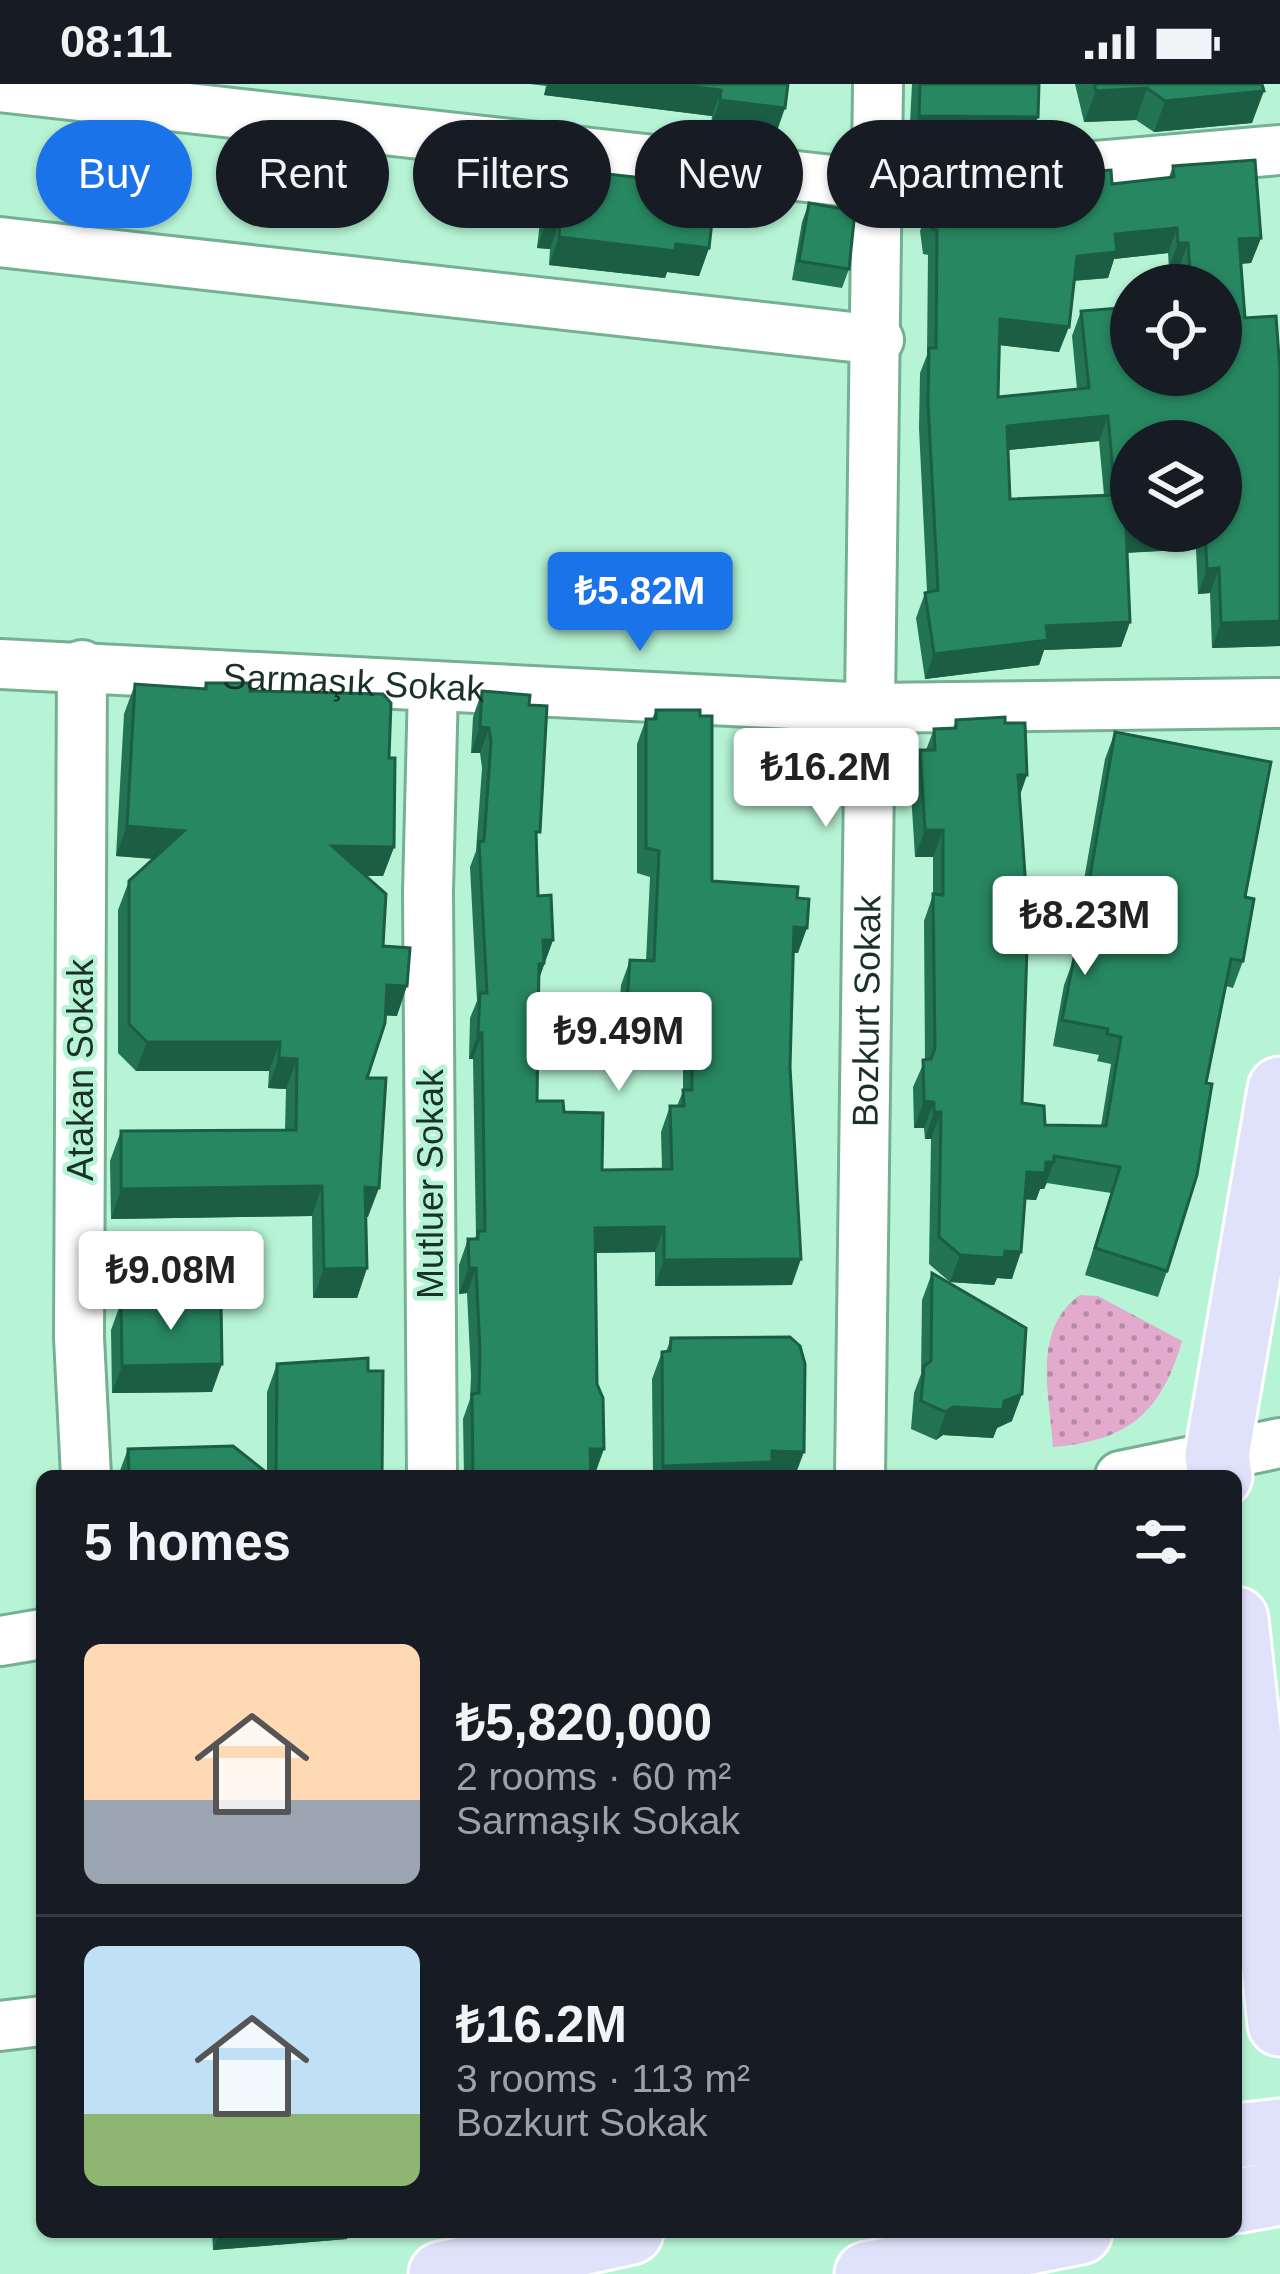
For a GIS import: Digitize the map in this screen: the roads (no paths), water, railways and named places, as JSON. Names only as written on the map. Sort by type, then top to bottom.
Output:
[{"type":"main road","points":[[1219,1465],[1280,1089]]},
{"type":"main road","points":[[1242,1678],[1280,2024]]},
{"type":"main road","points":[[1242,2135],[1280,2131]]},
{"type":"main road","points":[[1242,2200],[1280,2193]]},
{"type":"main road","points":[[445,2273],[604,2238]]},
{"type":"main road","points":[[867,2274],[1050,2238]]},
{"type":"street","name":"Bozkurt Sokak","points":[[878,84],[878,120]]},
{"type":"street","points":[[0,88],[827,179]]},
{"type":"street","points":[[1105,165],[1280,150]]},
{"type":"street","name":"Bozkurt Sokak","points":[[860,1470],[878,228]]},
{"type":"street","points":[[0,242],[879,340]]},
{"type":"street","name":"Sarmaşık Sokak","points":[[0,664],[870,708],[1280,703]]},
{"type":"street","name":"Atakan Sokak","points":[[82,665],[79,1338],[86,1470]]},
{"type":"street","name":"Mutluer Sokak","points":[[432,1470],[428,892],[433,686]]},
{"type":"street","points":[[1174,1470],[1219,1465],[1280,1444]]},
{"type":"street","points":[[0,1641],[36,1635]]},
{"type":"street","points":[[0,2026],[36,2021]]},
{"type":"street","points":[[445,2238],[445,2273]]}]
